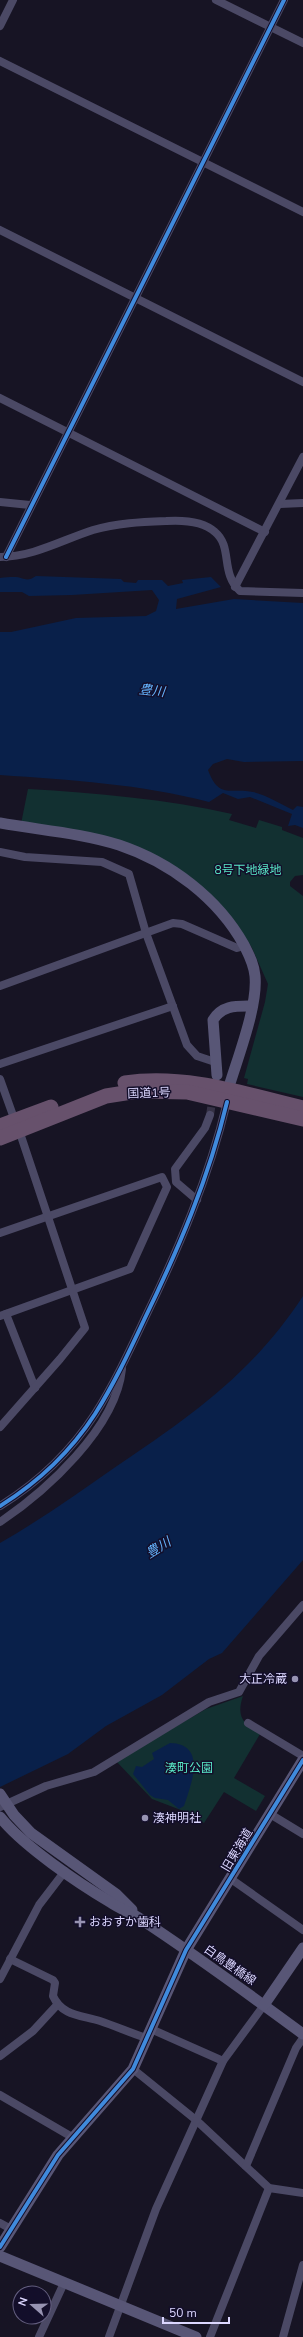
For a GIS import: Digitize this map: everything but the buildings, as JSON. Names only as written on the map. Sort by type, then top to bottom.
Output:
[{"type":"highway","name":"国道1号","points":[[0,1138],[17,1126],[106,1096],[138,1091],[187,1092],[303,1108]]},
{"type":"highway","name":"国道1号","points":[[232,1097],[303,1119]]},
{"type":"highway","name":"国道1号","points":[[0,1126],[17,1126]]},
{"type":"street","points":[[0,26],[13,0]]},
{"type":"street","points":[[216,0],[303,44]]},
{"type":"street","points":[[3,557],[68,432],[284,0]]},
{"type":"street","points":[[0,61],[303,212]]},
{"type":"street","points":[[0,230],[303,382]]},
{"type":"street","points":[[0,398],[265,532]]},
{"type":"street","points":[[235,587],[303,458]]},
{"type":"street","points":[[0,502],[30,505]]},
{"type":"street","points":[[280,504],[303,503]]},
{"type":"street","points":[[3,557],[32,552],[113,525],[186,522],[204,525],[216,532],[226,549],[228,573],[235,587],[240,591],[303,594]]},
{"type":"street","points":[[0,823],[96,839],[142,855],[162,864],[207,898],[229,920],[253,964],[255,976],[252,1006],[232,1097],[216,1148],[197,1200],[161,1285],[123,1364],[94,1415],[57,1461],[28,1489],[0,1506]]},
{"type":"street","points":[[0,852],[25,857],[102,862],[129,874],[146,933],[187,1045],[192,1052],[215,1062]]},
{"type":"street","points":[[0,986],[174,923],[182,924],[237,948],[244,946]]},
{"type":"street","points":[[0,1064],[172,1006]]},
{"type":"street","points":[[216,1075],[212,1032],[213,1020],[217,1013],[230,1006],[252,1006]]},
{"type":"street","points":[[0,1080],[85,1328],[0,1427]]},
{"type":"street","points":[[197,1200],[176,1182],[174,1169],[205,1128],[210,1115]]},
{"type":"street","points":[[0,1233],[162,1177],[167,1187],[130,1269],[3,1315],[35,1388]]},
{"type":"street","points":[[0,1522],[41,1492],[77,1456],[110,1408],[121,1377],[123,1364]]},
{"type":"street","points":[[3,1802],[46,1786],[94,1772],[209,1702],[239,1692],[259,1656],[303,1605]]},
{"type":"street","points":[[248,1723],[303,1756]]},
{"type":"street","name":"旧東海道","points":[[0,2248],[58,2155],[72,2137],[133,2069],[186,1950],[303,1760]]},
{"type":"street","name":"白鳥豊橋線","points":[[3,1802],[31,1833],[116,1894],[140,1918]]},
{"type":"street","points":[[270,1814],[303,1834]]},
{"type":"street","name":"白鳥豊橋線","points":[[0,1817],[15,1834],[64,1871],[110,1902],[140,1918],[303,2034]]},
{"type":"street","points":[[1,1976],[38,1905],[64,1871]]},
{"type":"street","points":[[231,1879],[303,1930]]},
{"type":"street","points":[[109,2337],[156,2209],[223,2061],[264,2005],[274,1994],[303,1948]]},
{"type":"street","points":[[10,1959],[53,1980],[55,1983],[52,1996],[57,2005],[71,2014],[148,2034],[223,2061]]},
{"type":"street","points":[[0,2056],[33,2031],[57,2005]]},
{"type":"street","points":[[246,2166],[296,2048],[303,2038]]},
{"type":"street","points":[[133,2069],[196,2120],[269,2188],[303,2193]]},
{"type":"street","points":[[0,2095],[72,2137]]},
{"type":"street","points":[[210,2337],[269,2188]]},
{"type":"street","points":[[0,2223],[11,2229]]},
{"type":"street","points":[[0,2256],[196,2337]]},
{"type":"street","points":[[283,2337],[303,2265]]},
{"type":"street","points":[[39,2337],[64,2283]]},
{"type":"green space","name":"8号下地緑地","points":[[28,789],[131,797],[182,804],[232,814],[229,820],[256,828],[259,820],[282,827],[282,830],[303,838],[303,875],[295,876],[290,882],[290,886],[303,896],[303,1097],[247,1084],[248,1079],[244,1078],[265,1002],[268,984],[252,948],[236,923],[161,859],[21,824]]},
{"type":"green space","name":"湊町公園","points":[[243,1696],[240,1709],[242,1719],[249,1727],[260,1734],[234,1778],[265,1796],[256,1811],[224,1792],[204,1823],[186,1812],[152,1799],[116,1761],[206,1709]]},
{"type":"water","name":"豊川","points":[[36,576],[121,579],[124,582],[136,583],[138,580],[162,580],[168,586],[183,583],[182,580],[211,577],[221,587],[177,599],[176,609],[234,599],[303,603],[303,761],[244,762],[227,759],[213,764],[208,770],[212,779],[221,789],[258,793],[293,810],[297,806],[303,807],[303,828],[295,825],[288,826],[292,814],[250,797],[238,799],[223,793],[209,802],[131,787],[79,781],[0,775],[0,632],[11,632],[76,618],[146,616],[156,611],[159,600],[152,590],[29,596],[22,592],[0,592],[0,578],[17,577],[30,579]]},
{"type":"water","name":"豊川","points":[[303,1296],[303,1560],[222,1653],[209,1659],[162,1695],[106,1726],[68,1754],[0,1787],[0,1543],[58,1507],[194,1412],[241,1371],[263,1349]]},
{"type":"water","points":[[170,1743],[181,1745],[188,1749],[194,1764],[191,1782],[184,1806],[179,1809],[168,1800],[155,1798],[150,1795],[133,1774],[136,1766],[142,1767],[154,1759],[152,1753]]},
{"type":"tunnel","points":[[210,1115],[213,1096]]},
{"type":"cycle path","points":[[6,557],[284,0]]},
{"type":"cycle path","points":[[0,1506],[40,1477],[64,1453],[86,1428],[109,1391],[157,1294],[192,1213],[220,1130],[227,1102]]},
{"type":"cycle path","points":[[0,2247],[58,2155],[133,2069],[186,1950],[303,1760]]},
{"type":"place","name":"大正冷蔵","points":[[295,1679]]},
{"type":"place","name":"湊神明社","points":[[145,1818]]},
{"type":"place","name":"おおすか歯科","points":[[80,1922]]}]
